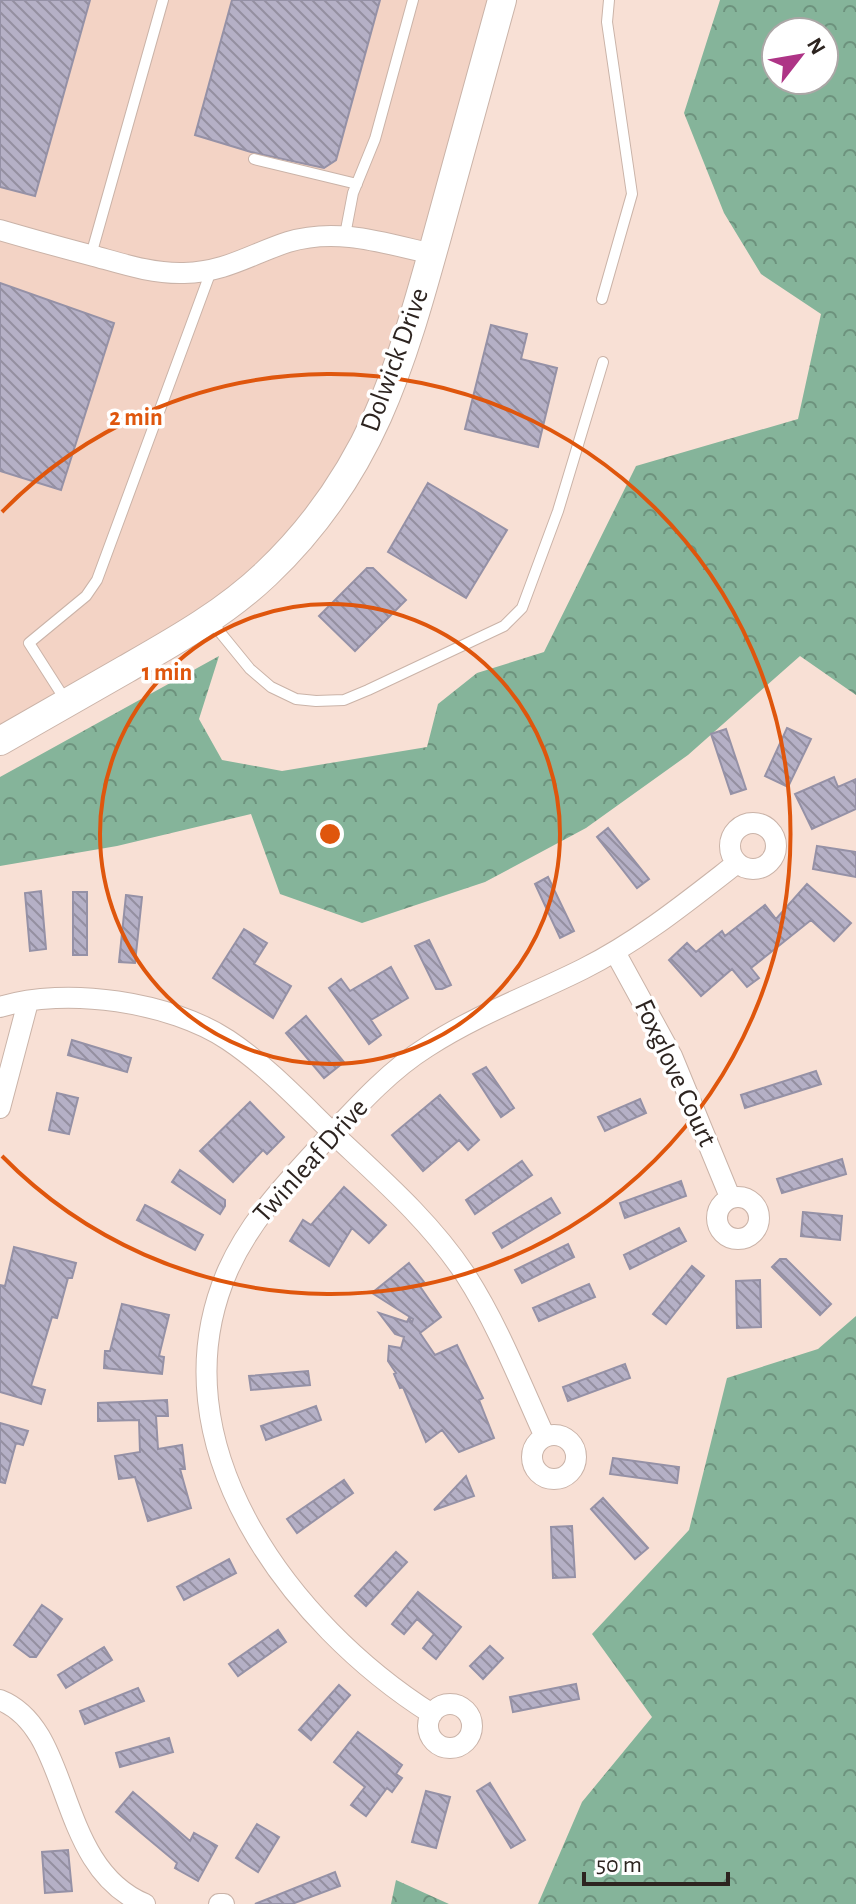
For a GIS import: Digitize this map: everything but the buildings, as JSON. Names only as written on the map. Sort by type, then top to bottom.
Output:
[{"type":"main road","name":"Dolwick Drive","points":[[0,741],[209,619],[265,575],[311,527],[334,496],[370,436],[388,394],[432,254],[502,0]]},
{"type":"street","points":[[0,230],[152,271],[183,273],[245,261],[288,242],[326,235],[345,235],[432,254]]},
{"type":"street","name":"Twinleaf Drive","points":[[432,1714],[351,1652],[306,1607],[276,1569],[237,1503],[213,1437],[206,1373],[209,1334],[228,1270],[251,1225],[333,1133],[397,1069],[426,1047],[491,1010],[615,952],[670,916],[737,863]]},
{"type":"street","name":"Foxglove Court","points":[[615,952],[672,1056],[730,1197]]},
{"type":"street","points":[[0,1007],[78,999],[116,1002],[161,1010],[228,1040],[283,1086],[429,1226],[464,1273],[492,1320],[545,1437]]},
{"type":"street","points":[[0,1108],[28,1002]]},
{"type":"street","points":[[0,1700],[21,1711],[32,1723],[95,1864],[119,1889],[145,1904]]},
{"type":"lane","points":[[91,255],[163,0]]},
{"type":"lane","points":[[345,235],[357,184],[375,139],[413,0]]},
{"type":"lane","points":[[602,299],[632,194],[607,22],[609,0]]},
{"type":"lane","points":[[254,159],[357,184]]},
{"type":"lane","points":[[67,703],[29,643],[86,596],[97,580],[211,270]]},
{"type":"lane","points":[[209,619],[250,669],[271,687],[296,699],[316,701],[344,700],[504,626],[522,608],[527,596],[558,511],[603,362]]},
{"type":"shaded area","points":[[0,0],[502,0],[388,394],[265,575],[0,741]]},
{"type":"green space","points":[[720,0],[856,0],[856,695],[800,656],[688,755],[586,828],[485,882],[362,923],[280,894],[251,814],[117,846],[0,866],[0,777],[219,656],[199,719],[222,760],[282,771],[427,747],[438,704],[477,673],[544,652],[636,466],[798,419],[821,314],[761,274],[724,213],[684,113]]},
{"type":"green space","points":[[856,1316],[856,1904],[538,1904],[582,1802],[652,1717],[592,1634],[689,1530],[727,1378],[818,1349]]},
{"type":"green space","points":[[396,1880],[449,1904],[391,1904]]}]
